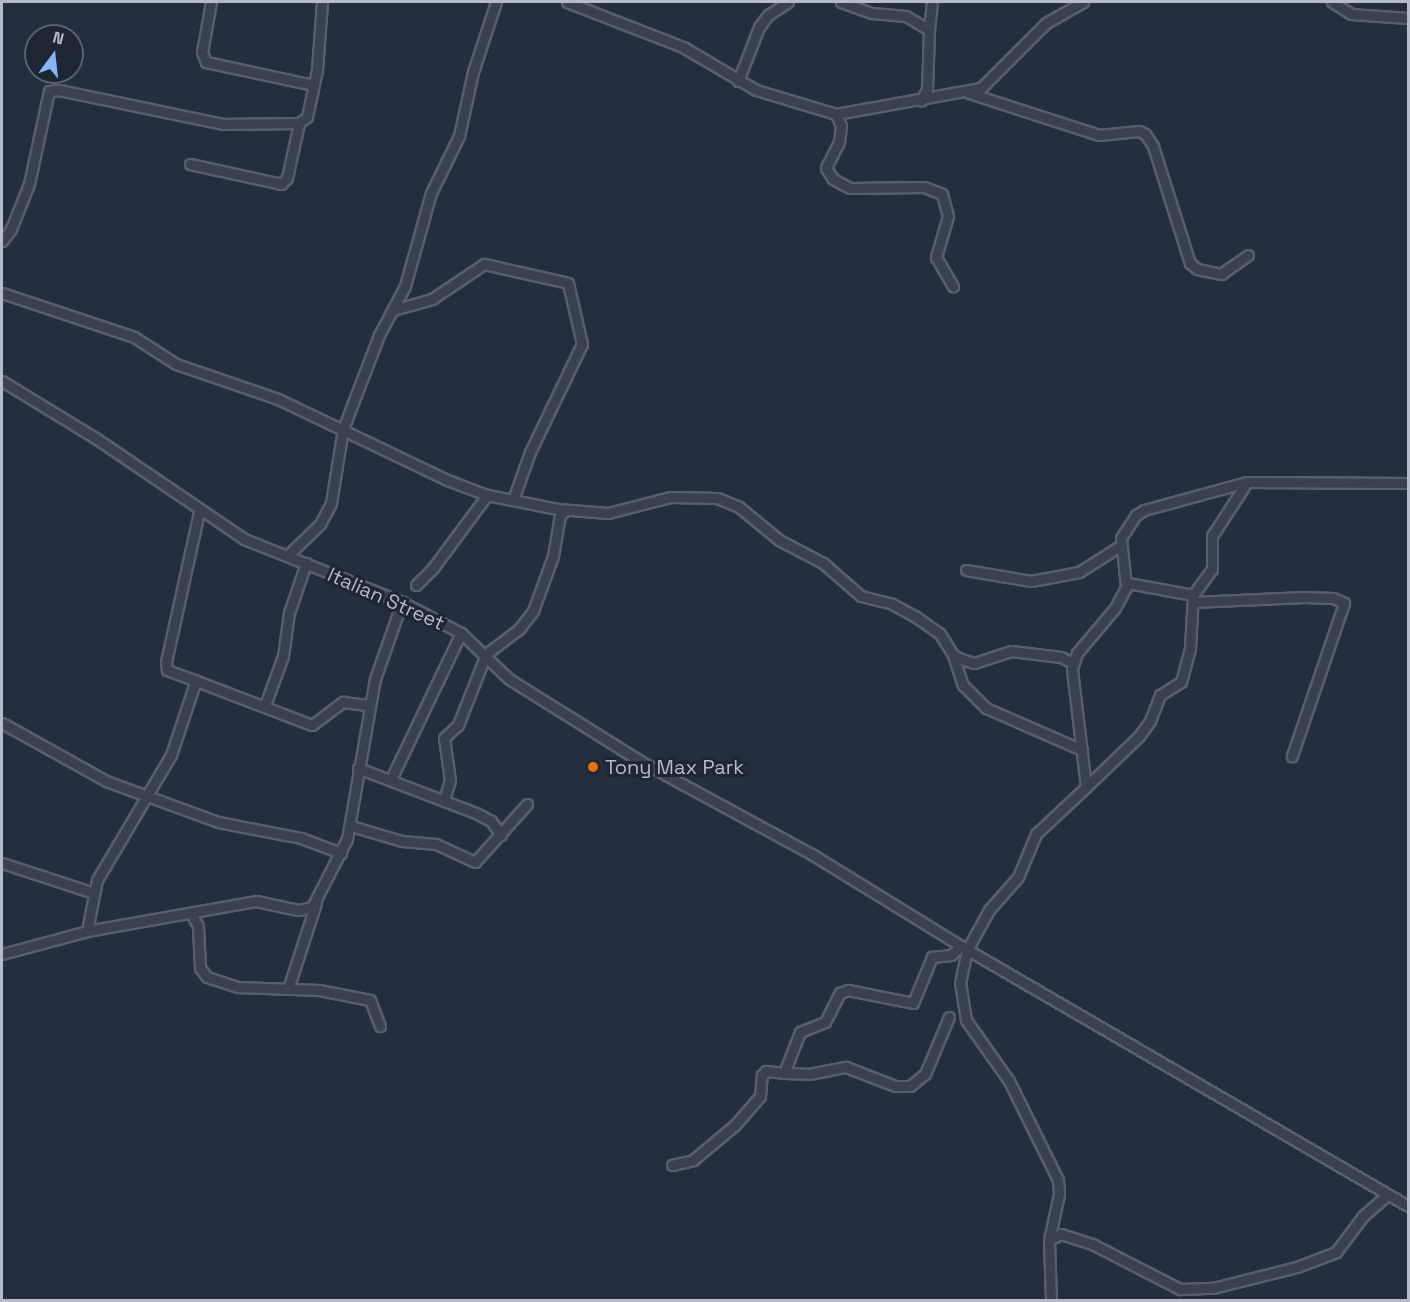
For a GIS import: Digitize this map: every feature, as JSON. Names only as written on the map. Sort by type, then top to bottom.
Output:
[{"type":"street","points":[[211,2],[202,52],[206,62],[313,85]]},
{"type":"street","points":[[2,241],[11,229],[28,184],[43,106],[52,89],[223,124],[299,123],[307,117],[313,85],[322,2]]},
{"type":"street","points":[[287,556],[326,515],[341,456],[343,429],[379,335],[393,310],[416,257],[431,192],[459,136],[473,72],[496,2]]},
{"type":"street","points":[[567,2],[683,47],[738,81],[770,96],[836,114],[969,93],[989,82],[1046,23],[1083,2]]},
{"type":"street","points":[[738,81],[759,27],[768,15],[788,2]]},
{"type":"street","points":[[841,2],[872,13],[906,16],[929,30]]},
{"type":"street","points":[[921,101],[927,89],[932,2]]},
{"type":"street","points":[[1332,2],[1351,14],[1408,18]]},
{"type":"street","points":[[969,93],[1099,135],[1139,131],[1145,134],[1153,146],[1190,263],[1197,269],[1221,274],[1248,255]]},
{"type":"street","points":[[836,114],[841,126],[839,142],[826,168],[833,179],[850,188],[924,187],[942,194],[948,216],[936,257],[953,286]]},
{"type":"street","points":[[189,164],[281,184],[287,178],[299,123]]},
{"type":"street","points":[[393,310],[432,299],[484,264],[568,283],[582,344],[530,452],[513,500]]},
{"type":"street","points":[[2,293],[134,337],[176,364],[217,375],[343,429],[447,480],[487,495],[566,510],[616,512],[688,495],[717,498],[739,507],[779,540],[823,563],[861,596],[892,604],[940,634],[953,654],[963,685],[980,704],[995,715],[1082,750]]},
{"type":"street","name":"Italian Street","points":[[2,381],[97,439],[200,512],[244,539],[402,602],[461,633],[522,688],[640,761],[787,841],[964,948],[1408,1206]]},
{"type":"street","points":[[1051,1300],[1049,1240],[1059,1194],[1056,1173],[1009,1081],[966,1020],[960,983],[964,948],[989,910],[1018,877],[1036,834],[1138,736],[1150,720],[1160,695],[1181,682],[1191,648],[1193,598],[1211,574],[1210,544],[1215,528],[1247,482]]},
{"type":"street","points":[[1086,787],[1073,663],[1085,640],[1122,598],[1128,583],[1120,546],[1129,524],[1144,510],[1247,482],[1408,483]]},
{"type":"street","points":[[416,585],[433,568],[487,495]]},
{"type":"street","points":[[444,800],[450,780],[442,742],[458,725],[486,654],[519,629],[533,611],[553,556],[560,515],[566,510]]},
{"type":"street","points":[[200,512],[166,662],[167,670],[266,705],[286,717],[316,725],[343,702],[369,705]]},
{"type":"street","points":[[966,570],[1031,581],[1079,572],[1120,546]]},
{"type":"street","points":[[266,705],[283,656],[289,613],[306,563]]},
{"type":"street","points":[[1128,583],[1193,598],[1304,597],[1333,598],[1344,603],[1292,756]]},
{"type":"street","points":[[288,989],[316,903],[341,853],[351,826],[369,705],[402,602]]},
{"type":"street","points":[[391,779],[461,633]]},
{"type":"street","points":[[953,654],[974,663],[997,653],[1020,651],[1061,657],[1073,663]]},
{"type":"street","points":[[87,931],[101,870],[171,755],[194,680]]},
{"type":"street","points":[[2,723],[85,771],[146,795],[218,822],[301,838],[341,853]]},
{"type":"street","points":[[358,768],[484,817],[501,835]]},
{"type":"street","points":[[351,826],[402,841],[436,844],[475,862],[527,804]]},
{"type":"street","points":[[2,862],[94,893]]},
{"type":"street","points":[[2,954],[87,931],[262,901],[298,910],[316,903]]},
{"type":"street","points":[[191,913],[198,926],[200,969],[207,977],[238,987],[337,993],[370,1000],[380,1026]]},
{"type":"street","points":[[784,1073],[800,1032],[825,1022],[840,993],[848,990],[913,1003],[932,957],[951,955],[964,948]]},
{"type":"street","points":[[672,1165],[687,1163],[723,1137],[760,1096],[764,1072],[808,1074],[846,1067],[889,1084],[910,1086],[925,1074],[949,1017]]},
{"type":"street","points":[[1049,1240],[1061,1234],[1095,1245],[1180,1289],[1213,1288],[1297,1267],[1336,1252],[1363,1216],[1387,1195]]},
{"type":"place","name":"Tony Max Park","points":[[593,767]]}]
